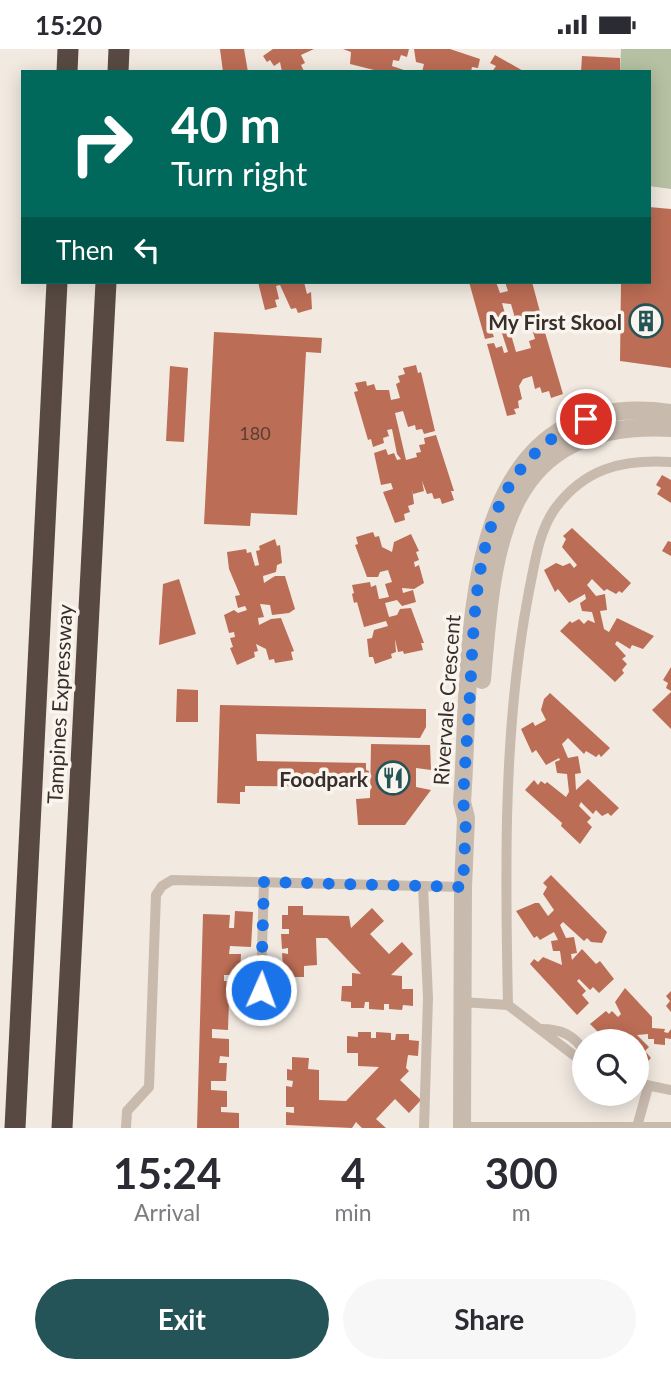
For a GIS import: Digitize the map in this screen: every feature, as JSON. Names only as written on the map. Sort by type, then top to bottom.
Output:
[{"type":"highway","points":[[67,70],[68,49]]},
{"type":"highway","points":[[118,70],[119,49]]},
{"type":"highway","name":"Tampines Expressway","points":[[15,1128],[57,284]]},
{"type":"highway","name":"Tampines Expressway","points":[[62,1128],[106,284]]},
{"type":"street","name":"Rivervale Crescent","points":[[462,1128],[463,887],[480,563],[491,524],[515,475],[542,444],[586,419],[631,410],[671,413]]},
{"type":"street","name":"Rivervale Crescent","points":[[476,677],[491,577],[501,541],[518,497],[538,470],[576,439],[594,433],[643,426],[671,428]]},
{"type":"lane","points":[[508,1005],[506,904],[511,745],[523,622],[539,538],[554,511],[575,486],[599,472],[624,462],[671,462]]},
{"type":"lane","points":[[126,1128],[127,1111],[149,1087],[150,1005],[158,890],[172,880],[463,887]]},
{"type":"lane","points":[[260,1017],[264,882]]},
{"type":"lane","points":[[423,886],[428,998],[424,1128]]},
{"type":"lane","points":[[462,1002],[508,1005],[572,1054]]},
{"type":"lane","points":[[541,1029],[562,1031],[572,1037]]},
{"type":"lane","points":[[649,1087],[671,1090]]},
{"type":"lane","points":[[637,1127],[643,1106]]},
{"type":"lane","points":[[462,1128],[671,1127]]},
{"type":"green space","points":[[621,49],[671,49],[671,189],[651,186],[651,70],[620,70]]},
{"type":"building","points":[[220,49],[244,49],[248,70],[223,70]]},
{"type":"building","points":[[273,49],[314,49],[301,55],[305,63],[301,65],[304,70],[282,70],[280,62],[274,66],[263,56]]},
{"type":"building","points":[[343,49],[409,49],[407,57],[401,55],[399,61],[393,60],[392,66],[404,70],[374,70],[350,64],[351,52]]},
{"type":"building","points":[[414,49],[450,49],[480,59],[478,68],[472,67],[471,70],[422,70],[424,64],[416,62]]},
{"type":"building","points":[[495,55],[521,70],[493,70],[496,66],[490,63]]},
{"type":"building","points":[[582,56],[620,58],[620,70],[581,70]]},
{"type":"building","name":"My First Skool","points":[[651,207],[671,209],[671,368],[620,361],[621,284],[651,284]]},
{"type":"building","points":[[258,284],[304,284],[307,294],[311,292],[312,309],[298,313],[296,308],[291,309],[280,285],[276,286],[279,299],[275,300],[277,307],[265,310]]},
{"type":"building","points":[[470,284],[497,284],[500,293],[508,291],[506,284],[533,284],[543,323],[531,326],[530,322],[523,324],[521,316],[515,318],[511,304],[502,303],[516,352],[531,348],[529,341],[535,339],[533,332],[544,329],[563,394],[551,398],[549,391],[542,393],[540,387],[535,389],[532,376],[523,379],[519,386],[522,399],[518,401],[519,408],[514,409],[516,414],[507,416],[487,344],[494,343],[496,348],[502,346],[504,353],[508,352],[499,324],[496,324],[498,330],[492,332],[494,337],[485,339]]},
{"type":"building","points":[[214,332],[322,338],[321,353],[306,352],[297,515],[251,513],[250,526],[204,524]]},
{"type":"building","points":[[416,365],[418,373],[421,372],[435,431],[424,434],[422,429],[416,430],[415,425],[408,427],[403,411],[395,413],[406,460],[417,457],[416,453],[421,452],[419,445],[425,444],[424,438],[436,435],[454,491],[451,491],[454,500],[442,504],[440,498],[434,499],[432,493],[427,494],[422,481],[424,491],[413,494],[412,488],[414,504],[408,506],[410,512],[404,514],[405,520],[395,523],[383,492],[393,489],[391,483],[381,485],[374,453],[386,449],[388,455],[394,453],[397,460],[401,459],[397,454],[392,429],[387,430],[389,436],[383,438],[384,443],[373,447],[371,439],[368,440],[354,392],[358,391],[355,383],[366,381],[367,386],[374,384],[376,390],[389,390],[391,400],[400,398],[396,384],[400,382],[398,376],[405,374],[403,368]]},
{"type":"building","points":[[170,366],[188,368],[184,442],[166,441]]},
{"type":"building","points":[[662,475],[671,480],[671,503],[657,494],[661,488],[656,485]]},
{"type":"building","points":[[572,528],[631,583],[622,593],[619,591],[616,594],[607,589],[604,591],[592,579],[587,585],[596,596],[605,594],[607,610],[600,611],[604,629],[609,632],[617,618],[654,636],[643,649],[632,645],[630,649],[617,641],[615,644],[626,656],[622,659],[627,664],[622,670],[624,673],[615,682],[560,631],[570,621],[572,623],[579,619],[584,624],[588,620],[595,623],[592,612],[582,611],[580,603],[586,599],[585,594],[569,603],[558,589],[555,592],[544,570],[556,563],[563,566],[570,563],[574,568],[577,565],[562,547],[566,539],[563,536]]},
{"type":"building","points":[[373,532],[375,537],[379,536],[382,547],[392,552],[394,542],[411,534],[419,551],[416,552],[419,560],[414,562],[415,567],[419,565],[424,583],[414,589],[402,588],[403,593],[413,590],[416,602],[402,606],[397,600],[385,603],[389,617],[397,615],[400,609],[411,608],[424,643],[421,643],[423,650],[404,654],[403,651],[398,652],[395,639],[396,652],[391,654],[392,658],[375,664],[373,657],[369,657],[367,639],[372,638],[374,630],[388,626],[386,621],[364,627],[352,594],[352,585],[370,582],[371,587],[376,585],[379,599],[389,597],[385,584],[392,582],[388,570],[380,572],[378,577],[367,577],[355,545],[358,544],[356,537]]},
{"type":"building","points":[[275,539],[277,546],[280,545],[282,563],[277,565],[276,572],[263,576],[264,583],[275,576],[285,576],[295,609],[289,613],[272,615],[270,605],[260,604],[264,617],[258,618],[259,625],[281,618],[294,651],[291,652],[293,660],[275,663],[274,659],[269,660],[266,649],[256,644],[258,651],[254,652],[255,657],[237,665],[230,648],[233,647],[230,638],[235,637],[234,632],[229,633],[224,615],[234,610],[238,613],[247,610],[245,606],[238,608],[235,596],[240,595],[229,569],[227,552],[246,549],[247,553],[251,552],[255,566],[259,565],[256,551],[260,550],[259,546]]},
{"type":"building","points":[[668,541],[671,542],[671,556],[662,551]]},
{"type":"building","points":[[179,579],[196,634],[159,645],[163,584]]},
{"type":"building","points":[[671,667],[671,691],[666,688],[668,683],[663,680]]},
{"type":"building","points":[[177,689],[198,690],[198,722],[176,722]]},
{"type":"building","points":[[671,692],[671,729],[652,710]]},
{"type":"building","points":[[550,693],[610,748],[601,757],[599,754],[596,757],[586,751],[584,754],[568,738],[562,744],[568,758],[578,756],[581,773],[575,774],[576,790],[588,779],[619,808],[611,816],[608,813],[602,816],[596,810],[593,814],[581,802],[579,806],[591,818],[587,822],[592,827],[580,844],[561,826],[562,823],[525,790],[534,780],[538,785],[541,781],[545,784],[547,782],[566,797],[569,792],[567,774],[557,773],[555,762],[560,760],[559,758],[546,765],[536,750],[532,753],[521,729],[533,722],[535,726],[546,720],[541,710],[544,699]]},
{"type":"building","points":[[220,705],[426,709],[426,727],[420,738],[256,734],[257,761],[366,763],[366,770],[369,771],[368,787],[245,786],[245,792],[240,792],[240,804],[217,803]]},
{"type":"building","name":"Foodpark","points":[[371,744],[430,745],[431,770],[416,768],[416,787],[431,790],[405,825],[358,825],[356,799],[370,798]]},
{"type":"building","points":[[551,875],[607,932],[602,943],[591,942],[587,938],[584,941],[563,922],[560,925],[566,938],[574,937],[577,953],[571,954],[572,960],[582,949],[596,964],[600,961],[614,979],[599,993],[593,987],[590,990],[579,979],[577,981],[586,991],[582,995],[589,1003],[577,1015],[530,964],[534,959],[538,962],[543,957],[562,965],[560,951],[553,951],[551,941],[558,940],[554,932],[540,940],[537,936],[534,938],[516,911],[535,903],[539,903],[548,916],[554,910],[543,894],[547,887],[543,883]]},
{"type":"building","points":[[288,906],[303,906],[303,915],[349,916],[351,928],[372,908],[384,921],[370,934],[389,954],[402,942],[413,954],[391,975],[402,976],[402,989],[413,989],[413,1006],[403,1005],[402,1010],[389,1009],[389,1004],[384,1004],[384,1010],[369,1009],[369,1002],[365,1002],[364,1008],[351,1008],[351,1002],[341,1001],[342,986],[352,986],[352,973],[361,974],[327,938],[316,938],[317,965],[304,966],[304,977],[288,977],[288,967],[283,967],[282,953],[288,954],[288,948],[282,949],[281,934],[289,934],[289,929],[282,929],[282,915],[288,915]]},
{"type":"building","points":[[235,911],[253,912],[251,947],[230,946],[229,954],[241,954],[240,975],[224,975],[224,981],[240,982],[240,1000],[229,1000],[228,1030],[212,1029],[212,1038],[229,1039],[229,1057],[220,1056],[219,1063],[227,1063],[226,1081],[211,1081],[211,1090],[227,1091],[227,1107],[221,1107],[221,1112],[239,1113],[239,1128],[197,1128],[203,914],[230,915],[229,928],[234,928]]},
{"type":"building","points":[[625,988],[652,1017],[652,1028],[665,1029],[664,1032],[668,1033],[671,1029],[671,1039],[665,1038],[665,1045],[654,1044],[654,1039],[649,1039],[649,1029],[595,1029],[590,1024],[606,1011],[609,1014],[612,1011],[618,1017],[621,1014],[615,1002]]},
{"type":"building","points":[[671,991],[671,1012],[666,1006],[670,1001],[666,996]]},
{"type":"building","points":[[358,1032],[371,1032],[371,1038],[376,1038],[376,1032],[391,1033],[391,1040],[395,1040],[396,1034],[409,1034],[409,1040],[419,1041],[418,1056],[408,1055],[406,1068],[409,1071],[400,1080],[421,1100],[409,1113],[395,1099],[376,1119],[386,1128],[362,1128],[356,1122],[352,1128],[286,1125],[286,1112],[294,1113],[294,1107],[286,1107],[286,1086],[292,1087],[293,1081],[287,1080],[287,1069],[292,1070],[292,1057],[309,1058],[308,1069],[319,1070],[319,1100],[346,1101],[379,1067],[358,1066],[358,1053],[347,1053],[347,1036],[358,1037]]},
{"type":"place","name":"My First Skool","points":[[646,321]]},
{"type":"place","name":"Foodpark","points":[[393,778]]},
{"type":"route","points":[[261,990],[264,882],[463,887],[466,818],[463,802],[474,611],[480,563],[491,524],[515,475],[542,444],[560,431],[586,419]]}]
